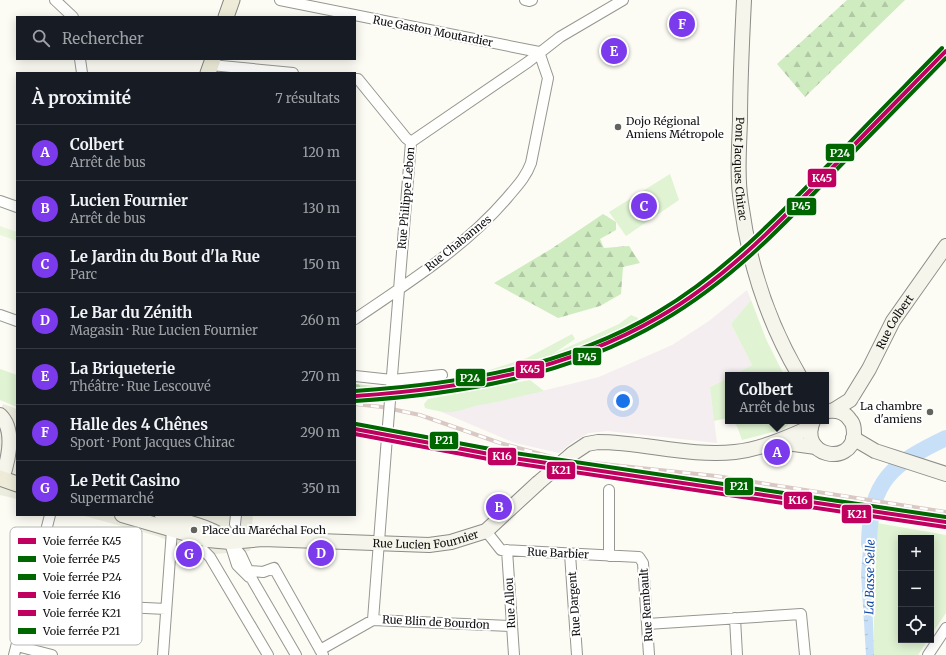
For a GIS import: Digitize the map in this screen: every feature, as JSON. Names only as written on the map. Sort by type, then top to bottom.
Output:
[{"type":"main road","points":[[226,16],[232,0]]},
{"type":"main road","name":"Pont Jacques Chirac","points":[[744,0],[740,84],[739,157],[741,202],[747,242],[753,267],[772,324],[797,372]]},
{"type":"main road","name":"Rue Colbert","points":[[830,411],[850,400],[869,369],[893,321],[946,246]]},
{"type":"main road","points":[[850,400],[853,438],[865,446],[890,456],[946,474]]},
{"type":"main road","points":[[830,411],[841,412],[851,420]]},
{"type":"main road","points":[[0,415],[4,419],[9,440],[4,476],[16,483]]},
{"type":"main road","points":[[812,424],[812,441],[816,447]]},
{"type":"main road","name":"Rue Lucien Fournier","points":[[125,516],[208,540],[230,542],[263,539],[378,545],[429,545],[451,542],[486,531],[538,483],[572,454],[587,444],[598,442],[724,453],[737,452],[777,442],[812,424]]},
{"type":"main road","name":"Rue Lucien Fournier","points":[[777,442],[816,447],[828,454],[840,453],[850,446],[853,438]]},
{"type":"main road","points":[[165,516],[212,530],[230,542]]},
{"type":"street","points":[[55,0],[72,16]]},
{"type":"street","name":"Rue Gaston Moutardier","points":[[280,0],[539,52]]},
{"type":"street","points":[[525,0],[532,0]]},
{"type":"street","name":"Rue Philippe Lebon","points":[[372,620],[411,142],[528,62],[560,37],[623,0]]},
{"type":"street","name":"Rue Chabannes","points":[[356,318],[398,290],[481,226],[491,217],[527,175],[531,163],[548,78],[539,52]]},
{"type":"street","points":[[80,60],[82,72]]},
{"type":"street","points":[[211,66],[281,72]]},
{"type":"street","points":[[356,79],[358,79],[406,138],[411,142]]},
{"type":"street","points":[[0,201],[16,207]]},
{"type":"street","points":[[0,315],[16,321]]},
{"type":"street","points":[[356,376],[391,384],[442,375]]},
{"type":"street","points":[[609,490],[609,556]]},
{"type":"street","points":[[47,527],[50,516]]},
{"type":"street","points":[[163,655],[172,530]]},
{"type":"street","points":[[486,531],[501,550],[507,550]]},
{"type":"street","points":[[230,542],[241,555],[250,571],[253,581],[296,655]]},
{"type":"street","points":[[230,542],[237,565],[253,581]]},
{"type":"street","name":"Rue Barbier","points":[[507,550],[639,557]]},
{"type":"street","name":"Rue Allou","points":[[507,550],[514,655]]},
{"type":"street","points":[[204,551],[210,557],[268,655]]},
{"type":"street","name":"Rue Dargent","points":[[570,554],[577,655]]},
{"type":"street","name":"Rue Rembault","points":[[639,557],[643,563],[649,655]]},
{"type":"street","points":[[250,571],[263,572],[274,568],[321,653]]},
{"type":"street","points":[[142,608],[166,609]]},
{"type":"street","points":[[647,624],[801,614],[805,655]]},
{"type":"street","points":[[735,618],[737,655]]},
{"type":"street","name":"Rue Blin de Bourdon","points":[[321,653],[372,620],[512,626]]},
{"type":"street","points":[[928,655],[946,628]]},
{"type":"street","points":[[16,650],[52,655]]},
{"type":"shaded area","points":[[747,290],[751,300],[731,324],[752,365],[739,372],[725,372],[725,380],[710,387],[717,443],[607,431],[589,433],[574,441],[559,453],[515,443],[439,411],[453,412],[479,404],[488,404],[599,377],[672,345],[709,321]]},
{"type":"shaded area","points":[[3,404],[16,409],[16,499],[0,495],[0,413]]},
{"type":"shaded area","name":"Place du Maréchal Foch","points":[[85,516],[253,516],[250,551],[204,555],[157,536],[142,532],[142,527],[124,527]]},
{"type":"green space","points":[[847,0],[905,0],[805,97],[777,64]]},
{"type":"green space","points":[[670,174],[679,200],[626,236],[609,212]]},
{"type":"green space","points":[[603,214],[616,222],[616,230],[600,239],[604,248],[629,246],[640,263],[623,267],[621,294],[600,306],[558,318],[494,283],[551,249]]},
{"type":"green space","points":[[0,226],[16,232],[16,241],[0,235]]},
{"type":"green space","points":[[751,300],[766,339],[782,372],[739,372],[752,365],[731,324]]},
{"type":"green space","points":[[631,315],[638,318],[639,322],[568,355],[520,369],[448,383],[527,358],[572,334],[575,339],[553,354],[619,324]]},
{"type":"green space","points":[[0,369],[16,375],[16,407],[0,400]]},
{"type":"green space","points":[[530,380],[544,391],[453,412],[443,412],[425,408],[424,404],[428,399]]},
{"type":"green space","points":[[725,380],[725,419],[714,421],[710,387]]},
{"type":"green space","points":[[356,384],[384,387],[386,390],[356,391]]},
{"type":"green space","points":[[735,424],[789,424],[784,429],[742,440]]},
{"type":"green space","points":[[877,523],[946,535],[946,613],[934,631],[934,535],[898,535],[898,643],[926,643],[918,655],[873,655]]},
{"type":"water","points":[[946,433],[946,445],[902,468],[892,465],[924,443]]},
{"type":"water","points":[[865,523],[875,524],[871,562],[874,655],[866,655],[861,574]]},
{"type":"waterway","name":"La Basse Selle","points":[[869,544],[870,522],[874,504],[880,489],[888,477],[898,466],[911,457],[946,438]]},
{"type":"railway","points":[[356,404],[382,407],[420,415],[500,443],[555,458],[716,476],[946,512]]},
{"type":"rail line","name":"P24","points":[[356,391],[434,383],[511,370],[587,347],[623,331],[658,312],[705,280],[749,243],[942,48]]},
{"type":"rail line","name":"K45","points":[[356,396],[434,388],[512,374],[550,364],[587,351],[624,336],[659,317],[684,302],[707,285],[752,248],[946,51]]},
{"type":"rail line","name":"P45","points":[[356,401],[435,393],[514,379],[552,369],[590,356],[626,340],[662,321],[711,288],[756,250],[946,58]]},
{"type":"rail line","name":"P21","points":[[356,424],[501,451],[946,517]]},
{"type":"rail line","name":"K16","points":[[356,429],[500,456],[946,522]]},
{"type":"rail line","name":"K21","points":[[356,434],[499,461],[945,527]]},
{"type":"place","name":"Halle des 4 Chênes","points":[[682,24]]},
{"type":"place","name":"La Briqueterie","points":[[614,51]]},
{"type":"place","name":"Dojo Régional Amiens Métropole","points":[[618,127]]},
{"type":"place","name":"Le Jardin du Bout d'la Rue","points":[[644,206]]},
{"type":"place","name":"La chambre d'amiens","points":[[930,412]]},
{"type":"place","name":"Colbert","points":[[777,452]]},
{"type":"place","name":"Lucien Fournier","points":[[499,507]]},
{"type":"place","name":"Place du Maréchal Foch","points":[[194,530]]},
{"type":"place","name":"Le Bar du Zénith","points":[[321,553]]},
{"type":"place","name":"Le Petit Casino","points":[[189,554]]}]
